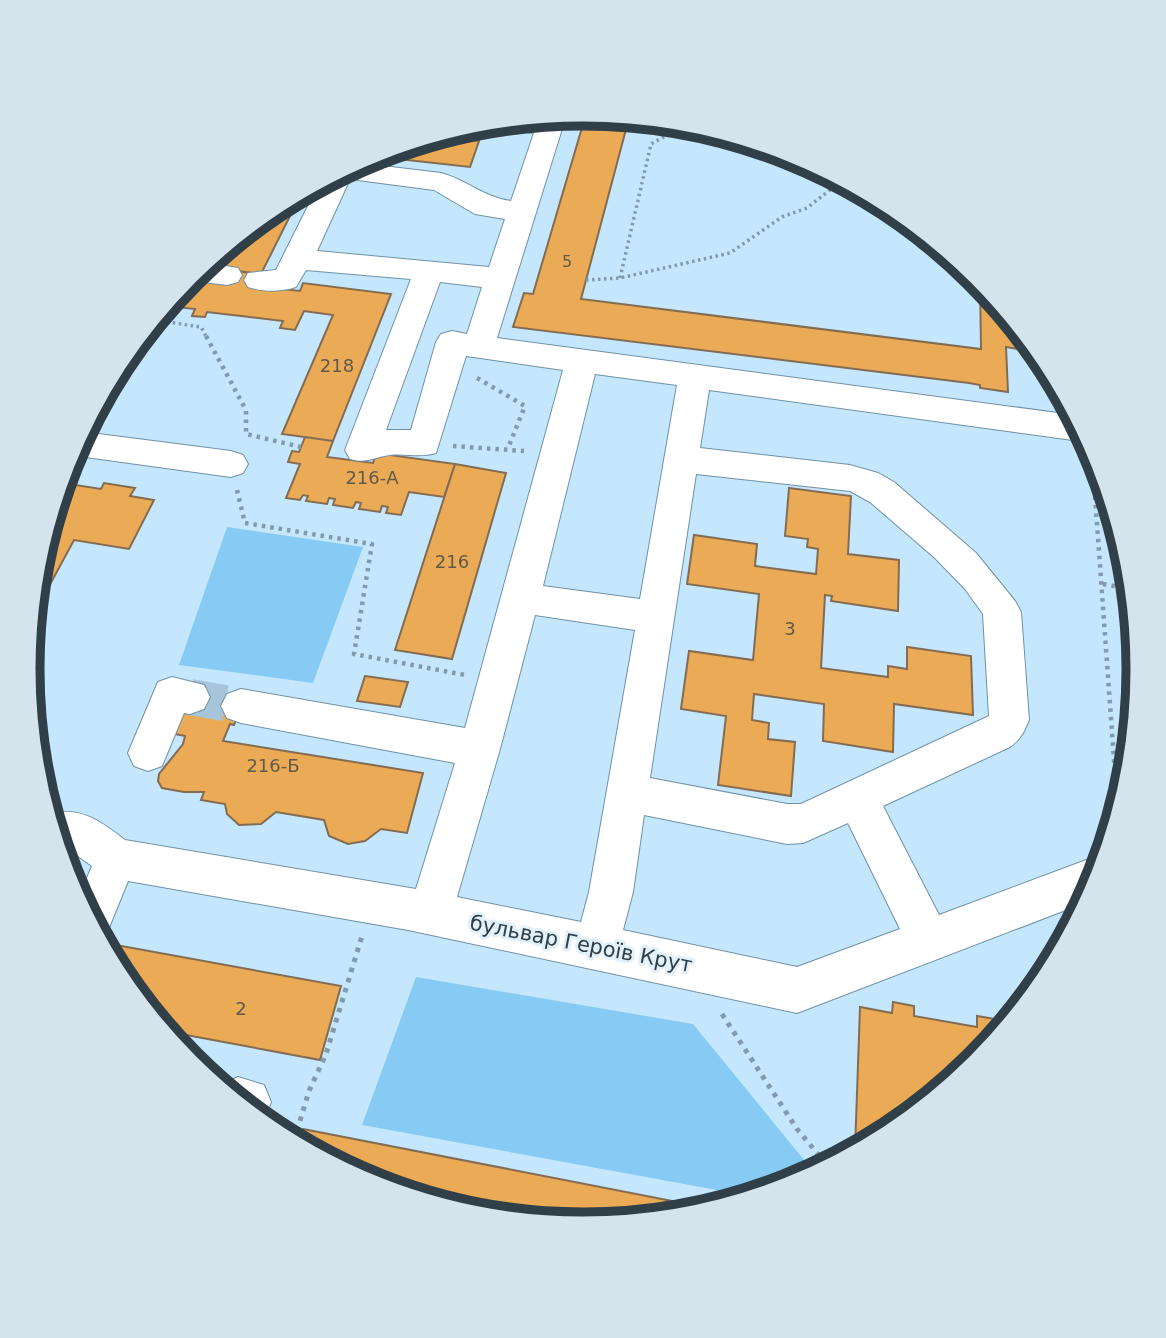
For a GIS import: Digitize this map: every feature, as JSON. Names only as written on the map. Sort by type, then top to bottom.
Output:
[{"type":"street","points":[[478,347],[549,127]]},
{"type":"street","points":[[365,173],[441,183],[485,207],[522,212]]},
{"type":"street","points":[[259,280],[285,280],[298,259],[331,188]]},
{"type":"street","points":[[298,259],[500,279]]},
{"type":"street","points":[[429,270],[362,450],[390,442],[424,444],[449,361],[452,342],[695,376],[1076,444]]},
{"type":"street","points":[[211,273],[227,275]]},
{"type":"street","points":[[430,914],[480,749],[582,360]]},
{"type":"street","points":[[597,947],[611,892],[695,376]]},
{"type":"street","points":[[89,446],[231,464]]},
{"type":"street","points":[[627,792],[787,824],[803,823],[1006,727],[1009,720],[1002,612],[971,571],[882,492],[866,482],[681,459]]},
{"type":"street","points":[[521,598],[656,617]]},
{"type":"street","points":[[148,753],[172,694],[190,697]]},
{"type":"street","points":[[241,706],[480,749]]},
{"type":"street","points":[[858,797],[929,941]]},
{"type":"street","name":"бульвар Героїв Крут","points":[[66,833],[83,834],[117,859],[373,903],[691,966],[797,990],[1081,883]]},
{"type":"street","points":[[96,909],[117,859]]},
{"type":"path","points":[[620,278],[652,144],[670,134]]},
{"type":"path","points":[[586,281],[620,278],[730,253],[782,217],[807,208],[833,188]]},
{"type":"path","points":[[166,322],[201,327],[246,410],[246,434],[231,464],[245,523],[372,544],[354,654],[478,678]]},
{"type":"path","points":[[449,361],[524,406],[509,448]]},
{"type":"path","points":[[246,434],[301,446]]},
{"type":"path","points":[[1093,484],[1103,584],[1115,776]]},
{"type":"path","points":[[1103,584],[1119,587]]},
{"type":"path","points":[[297,1130],[309,1091],[326,1054],[373,903]]},
{"type":"path","points":[[691,966],[797,1129],[820,1157]]},
{"type":"shaded area","points":[[227,527],[363,547],[313,683],[179,665]]},
{"type":"shaded area","points":[[416,977],[693,1024],[807,1163],[757,1183],[721,1194],[717,1190],[362,1125]]},
{"type":"building","points":[[582,126],[626,128],[581,299],[981,349],[980,299],[1021,349],[1006,347],[1008,392],[980,388],[980,385],[969,383],[513,327],[524,293],[533,294]]},
{"type":"building","points":[[466,139],[479,141],[470,167],[398,159]]},
{"type":"building","points":[[293,211],[261,274],[219,269],[253,238]]},
{"type":"building","points":[[229,270],[261,274],[256,286],[300,291],[303,283],[391,294],[333,441],[282,434],[333,315],[304,311],[295,330],[280,328],[283,321],[207,312],[205,317],[192,316],[195,309],[178,307],[206,279],[224,281]]},
{"type":"building","points":[[305,437],[333,441],[327,457],[373,463],[376,453],[455,464],[444,497],[409,492],[401,515],[386,513],[388,507],[382,506],[380,512],[359,509],[361,503],[356,502],[353,508],[333,505],[335,499],[329,498],[327,504],[306,501],[308,496],[303,495],[300,500],[286,498],[300,464],[288,462],[292,451],[299,452]]},
{"type":"building","points":[[455,464],[506,473],[452,659],[395,650]]},
{"type":"building","points":[[104,483],[135,488],[130,496],[154,500],[129,549],[74,540],[46,592],[59,529],[73,485],[101,489]]},
{"type":"building","points":[[789,488],[851,496],[848,554],[899,560],[898,611],[831,601],[832,596],[825,595],[821,668],[888,677],[888,666],[907,669],[907,647],[971,656],[973,715],[894,704],[893,752],[823,741],[824,704],[754,694],[752,720],[769,723],[768,739],[795,742],[791,796],[718,785],[726,716],[681,709],[689,651],[753,660],[759,594],[687,584],[694,535],[757,544],[755,566],[816,574],[818,549],[807,547],[808,539],[785,536]]},
{"type":"building","points":[[365,676],[408,682],[400,707],[357,701]]},
{"type":"building","points":[[193,689],[244,697],[234,725],[230,724],[223,741],[423,773],[407,833],[381,829],[365,841],[348,844],[329,836],[324,820],[276,812],[261,824],[239,825],[227,814],[225,804],[201,800],[204,792],[162,788],[158,781],[159,774],[183,744],[185,736],[175,734]]},
{"type":"building","points":[[116,945],[341,986],[320,1060],[182,1034],[152,999]]},
{"type":"building","points":[[893,1002],[914,1006],[914,1016],[977,1027],[977,1016],[997,1019],[941,1077],[913,1100],[855,1138],[860,1007],[892,1013]]},
{"type":"building","points":[[303,1129],[680,1203],[618,1211],[583,1212],[548,1211],[477,1201],[409,1183],[375,1170],[302,1133]]},
{"type":"tunnel","points":[[190,697],[241,706]]}]
